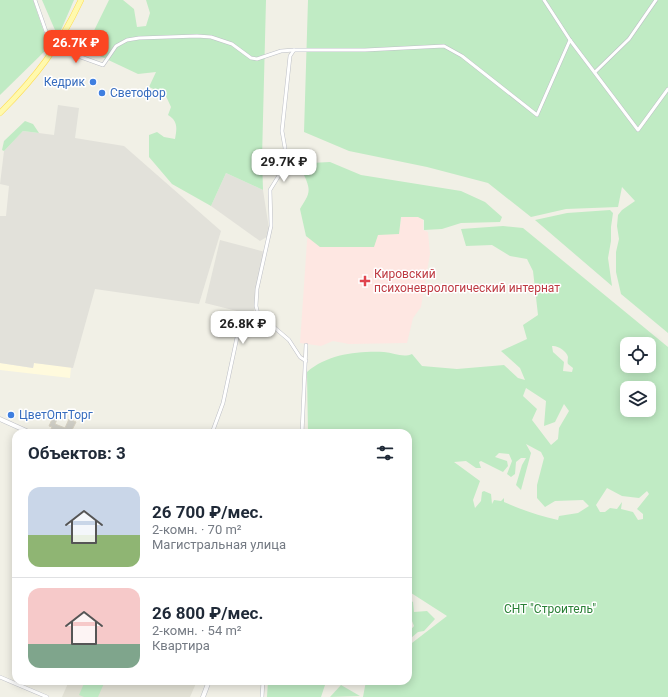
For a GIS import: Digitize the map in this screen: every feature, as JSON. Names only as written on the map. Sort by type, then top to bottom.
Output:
[{"type":"main road","points":[[0,113],[34,78],[56,48],[81,0]]},
{"type":"street","points":[[35,0],[49,40],[56,48],[103,65],[116,46],[127,40],[139,38],[211,37],[232,44],[251,58],[257,59],[281,51],[294,50],[365,50],[444,46],[462,56],[537,115],[570,40]]},
{"type":"street","points":[[544,0],[570,40],[638,130],[668,89]]},
{"type":"street","points":[[595,72],[629,39],[656,0]]},
{"type":"street","points":[[294,50],[290,56],[284,102],[282,131],[285,148],[283,169],[270,190],[271,226],[257,289],[256,306],[258,314],[289,340],[300,357],[306,361]]},
{"type":"street","points":[[213,429],[223,403],[239,328],[244,318],[248,315],[258,314]]},
{"type":"street","points":[[302,429],[306,345]]},
{"type":"street","points":[[0,419],[22,429]]},
{"type":"street","points":[[0,677],[12,682]]},
{"type":"street","points":[[19,685],[47,697]]},
{"type":"street","points":[[203,697],[208,685]]},
{"type":"street","points":[[262,697],[263,685]]},
{"type":"shaded area","points":[[58,105],[79,108],[75,138],[124,146],[221,231],[199,304],[95,289],[73,368],[34,363],[33,368],[0,363],[0,216],[6,216],[9,186],[0,184],[4,151],[23,131],[54,135]]},
{"type":"shaded area","points":[[226,173],[263,190],[270,235],[260,241],[211,206]]},
{"type":"shaded area","name":"Кировский психоневрологический интернат","points":[[402,213],[423,214],[423,230],[428,232],[430,254],[421,307],[413,318],[407,343],[349,344],[333,341],[321,346],[300,343],[308,227],[400,228]]},
{"type":"shaded area","points":[[220,240],[265,252],[253,315],[205,303]]},
{"type":"shaded area","points":[[0,363],[33,368],[34,363],[71,367],[70,378],[0,370]]},
{"type":"shaded area","points":[[67,685],[195,685],[190,697],[62,697]]},
{"type":"green space","points":[[0,0],[33,0],[49,47],[0,95]]},
{"type":"green space","points":[[42,0],[74,0],[58,37]]},
{"type":"green space","points":[[109,0],[123,0],[134,9],[137,27],[146,26],[150,13],[146,0],[266,0],[262,158],[263,190],[226,173],[211,206],[172,184],[149,157],[149,135],[157,132],[164,137],[175,139],[176,131],[174,120],[168,115],[171,107],[165,94],[149,87],[156,72],[138,74],[85,49]]},
{"type":"green space","points":[[308,0],[668,0],[668,333],[621,294],[616,272],[616,252],[619,239],[617,226],[618,215],[622,210],[635,201],[622,187],[618,207],[566,209],[531,217],[488,183],[427,167],[349,151],[304,132]]},
{"type":"green space","points":[[25,121],[33,124],[39,133],[23,131],[4,151],[2,150],[4,141]]},
{"type":"green space","points":[[330,162],[361,175],[461,191],[485,202],[502,217],[500,222],[461,223],[442,229],[424,230],[424,220],[418,217],[401,217],[399,234],[378,235],[374,247],[320,247],[306,236],[300,209],[306,200],[309,189],[304,175],[310,163]]},
{"type":"green space","points":[[610,210],[613,213],[608,258],[612,286],[535,220],[567,213]]},
{"type":"green space","name":"СНТ \"Строитель\"","points":[[503,226],[523,228],[656,337],[620,337],[620,373],[656,373],[656,337],[668,347],[668,697],[363,697],[365,685],[412,685],[412,643],[447,616],[412,594],[412,429],[308,429],[307,372],[333,357],[353,353],[384,352],[402,355],[412,354],[422,366],[457,369],[504,365],[518,378],[525,380],[520,368],[501,351],[527,339],[523,325],[538,315],[533,271],[527,259],[510,256],[492,245],[466,246],[461,229]],"holes":[[[552,346],[559,347],[566,353],[568,357],[568,364],[573,368],[572,372],[563,371],[564,362],[553,352]],[[526,388],[546,401],[544,426],[555,422],[564,404],[569,411],[559,428],[558,439],[551,445],[532,420],[537,409],[523,396]],[[526,444],[541,452],[544,458],[537,485],[537,498],[545,507],[555,501],[583,500],[589,506],[578,513],[559,516],[558,520],[517,508],[504,502],[504,498],[501,501],[494,500],[492,504],[491,494],[484,491],[482,492],[481,501],[475,508],[473,500],[480,481],[454,462],[466,461],[476,468],[481,468],[479,462],[481,461],[503,472],[508,466],[507,461],[495,457],[499,453],[509,454],[512,461],[507,474],[511,477],[515,474],[516,462],[521,458],[526,458],[522,465],[516,485],[521,490],[531,453]],[[607,488],[622,496],[639,498],[647,491],[649,494],[637,509],[643,514],[643,519],[638,520],[633,512],[621,509],[622,502],[617,509],[610,508],[605,512],[600,512],[596,505]]]},
{"type":"green space","points":[[412,601],[414,612],[427,611],[435,619],[424,631],[418,632],[412,637],[412,628],[414,626],[412,621]]},
{"type":"green space","points":[[83,685],[103,685],[98,697],[84,697],[79,695]]},
{"type":"green space","points":[[268,685],[325,685],[321,697],[267,697]]},
{"type":"green space","points":[[341,685],[360,696],[330,697]]},
{"type":"building","points":[[54,415],[58,417],[55,424],[65,428],[69,419],[76,422],[72,429],[51,429],[52,427],[49,426]]},
{"type":"place","name":"Кедрик","points":[[93,82]]},
{"type":"place","name":"Светофор","points":[[102,93]]},
{"type":"place","name":"Кировский психоневрологический интернат","points":[[365,281]]},
{"type":"place","name":"ЦветОптТорг","points":[[11,415]]}]
